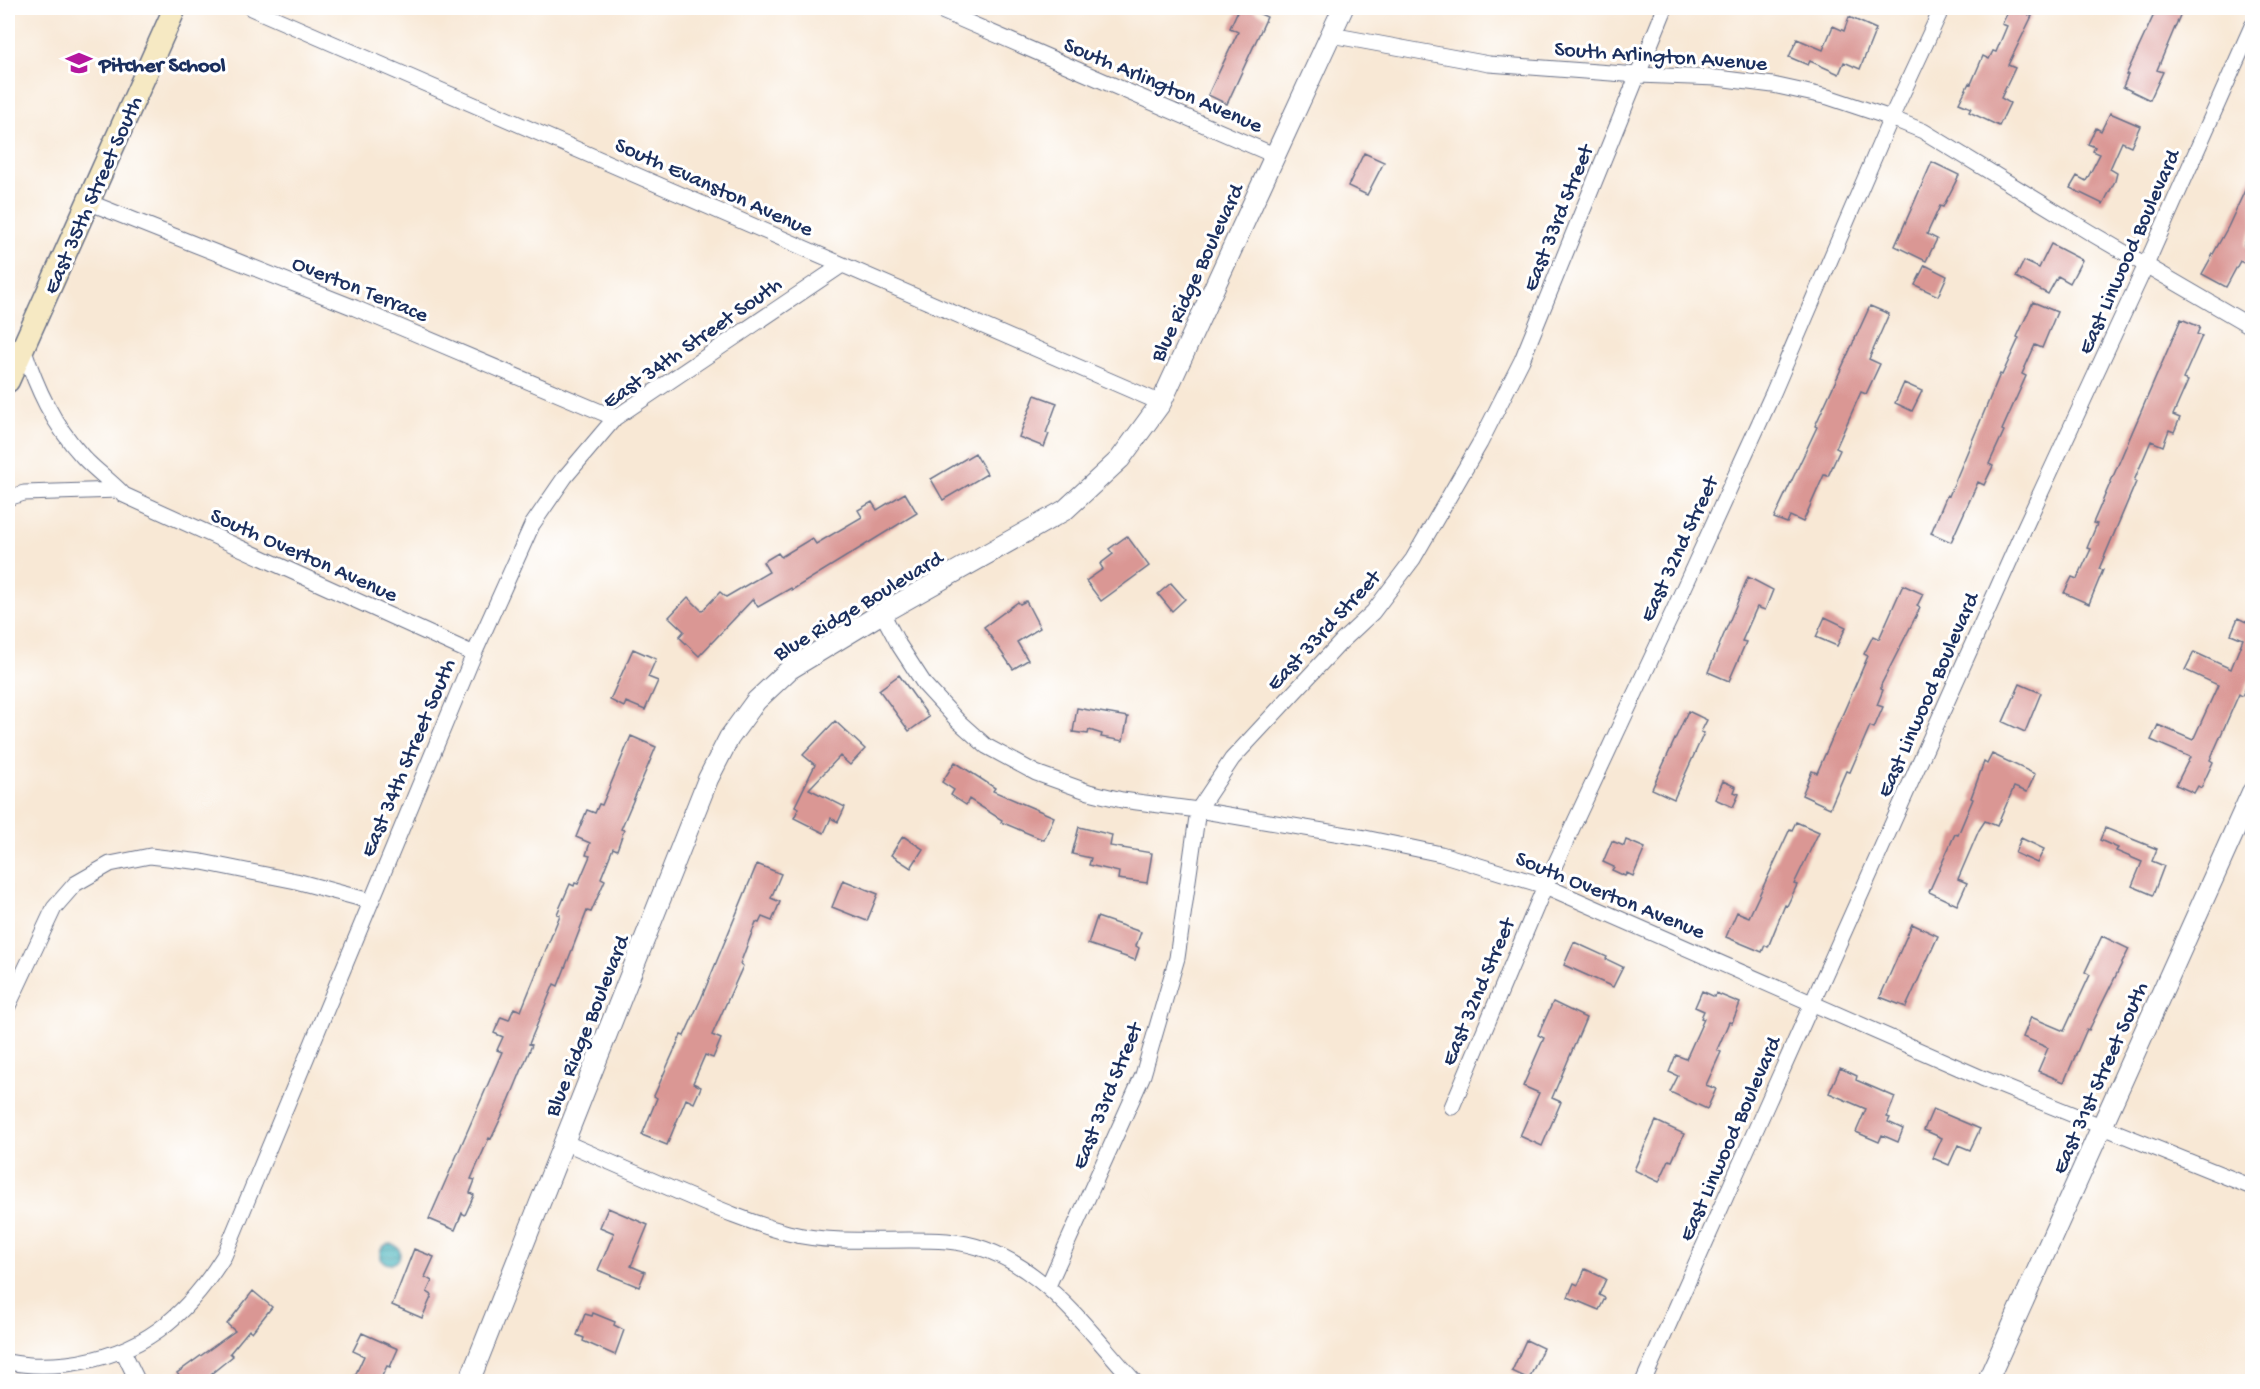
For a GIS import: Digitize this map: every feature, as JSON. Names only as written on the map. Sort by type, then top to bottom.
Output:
[{"type":"main road","name":"East 35th Street South","points":[[8,381],[175,8]]},
{"type":"street","name":"South Evanston Avenue","points":[[251,8],[1161,403]]},
{"type":"street","name":"South Arlington Avenue","points":[[935,8],[1276,156]]},
{"type":"street","name":"Blue Ridge Boulevard","points":[[469,1382],[708,779],[729,738],[756,701],[790,669],[882,613],[1065,510],[1120,459],[1161,403],[1343,8]]},
{"type":"street","name":"East 33rd Street","points":[[1048,1287],[1143,1075],[1155,1038],[1177,958],[1198,810],[1232,759],[1341,642],[1373,612],[1413,560],[1480,443],[1522,360],[1665,8]]},
{"type":"street","name":"East 32nd Street","points":[[1452,1107],[1545,886],[1768,403],[1891,118],[1942,8]]},
{"type":"street","name":"East Linwood Boulevard","points":[[1643,1382],[2023,531],[2253,26]]},
{"type":"street","name":"South Arlington Avenue","points":[[1331,35],[1489,64],[1638,75],[1717,78],[1773,85],[1828,97],[1891,118],[1932,136],[2253,327]]},
{"type":"street","name":"Overton Terrace","points":[[88,202],[355,308],[615,418]]},
{"type":"street","name":"East 34th Street South","points":[[8,1362],[51,1365],[82,1362],[123,1351],[154,1333],[185,1308],[207,1283],[224,1256],[474,654],[532,525],[565,477],[615,418],[842,265]]},
{"type":"street","name":"South Overton Avenue","points":[[23,347],[36,387],[57,424],[83,457],[124,495],[474,654]]},
{"type":"street","points":[[8,498],[24,494],[119,489]]},
{"type":"street","name":"South Overton Avenue","points":[[882,613],[899,645],[925,685],[957,721],[986,746],[1036,772],[1089,792],[1122,800],[1198,810],[1365,838],[1441,854],[1545,886],[1982,1078],[2253,1186]]},
{"type":"street","name":"East 31st Street South","points":[[1987,1382],[2253,792]]},
{"type":"street","points":[[8,1006],[54,908],[75,884],[110,864],[150,856],[202,862],[296,881],[370,901]]},
{"type":"street","points":[[564,1142],[746,1220],[790,1233],[843,1241],[948,1241],[991,1250],[1014,1262],[1048,1287],[1135,1382]]},
{"type":"street","points":[[123,1351],[138,1382]]},
{"type":"water","points":[[390,1244],[397,1247],[400,1254],[397,1261],[390,1264],[383,1261],[380,1254],[383,1247]]},
{"type":"building","points":[[1239,8],[1247,8],[1267,17],[1227,104],[1208,95],[1238,32],[1230,28]]},
{"type":"building","points":[[2010,8],[2033,8],[2029,15],[2032,16],[2008,65],[2015,68],[2001,98],[2010,103],[1999,126],[1969,112],[1971,108],[1959,103],[1969,83],[1971,84],[1983,56],[1989,59],[1993,51],[1996,52],[2007,26],[2002,24]]},
{"type":"building","points":[[2157,8],[2168,8],[2181,13],[2157,70],[2163,72],[2150,100],[2123,87],[2128,75],[2126,75]]},
{"type":"building","points":[[1849,17],[1876,29],[1860,69],[1844,62],[1839,74],[1810,61],[1808,65],[1789,57],[1797,39],[1823,50],[1833,26],[1844,31]]},
{"type":"building","points":[[2110,113],[2140,126],[2131,146],[2122,142],[2110,169],[2117,173],[2115,181],[2103,204],[2070,188],[2077,176],[2086,181],[2100,154],[2093,151],[2095,147],[2088,144],[2096,128],[2101,131]]},
{"type":"building","points":[[1364,153],[1384,162],[1367,195],[1348,186]]},
{"type":"building","points":[[1932,162],[1959,175],[1943,207],[1940,206],[1927,234],[1937,239],[1926,261],[1895,246]]},
{"type":"building","points":[[2253,173],[2253,227],[2244,245],[2253,250],[2253,268],[2240,261],[2226,287],[2202,274],[2228,227]]},
{"type":"building","points":[[2051,244],[2082,260],[2070,283],[2058,276],[2048,294],[2016,277],[2024,261],[2039,268]]},
{"type":"building","points":[[1925,265],[1947,276],[1938,296],[1915,285]]},
{"type":"building","points":[[2033,302],[2057,312],[2042,348],[2035,345],[2022,374],[2026,376],[1989,464],[1993,466],[1984,485],[1978,482],[1951,542],[1931,533]]},
{"type":"building","points":[[1870,306],[1889,314],[1869,359],[1880,364],[1866,394],[1861,392],[1836,448],[1840,450],[1828,476],[1824,475],[1803,522],[1790,516],[1787,523],[1774,518],[1817,427],[1815,426]]},
{"type":"building","points":[[2181,319],[2200,327],[2197,334],[2202,336],[2183,379],[2188,381],[2173,415],[2180,418],[2174,432],[2169,430],[2163,446],[2151,441],[2099,569],[2103,570],[2089,604],[2064,593],[2072,577],[2077,579],[2091,549],[2087,548],[2097,524],[2093,523]]},
{"type":"building","points":[[1904,383],[1922,391],[1912,411],[1895,403]]},
{"type":"building","points":[[1035,395],[1057,403],[1046,433],[1049,434],[1044,447],[1019,437]]},
{"type":"building","points":[[975,453],[987,474],[943,500],[931,479]]},
{"type":"building","points":[[905,493],[917,513],[792,590],[791,588],[758,607],[753,599],[699,656],[679,637],[684,631],[669,617],[688,597],[702,611],[720,592],[726,597],[769,572],[763,562],[778,553],[781,557],[812,538],[816,544],[862,517],[858,510],[872,502],[877,510]]},
{"type":"building","points":[[1127,536],[1149,566],[1101,601],[1086,581],[1103,569],[1100,564],[1113,554],[1109,549]]},
{"type":"building","points":[[1748,577],[1773,590],[1765,610],[1757,607],[1742,641],[1746,642],[1729,681],[1708,672]]},
{"type":"building","points":[[1171,583],[1185,599],[1172,611],[1158,594]]},
{"type":"building","points":[[1903,585],[1923,594],[1917,606],[1920,608],[1881,685],[1883,690],[1877,705],[1883,707],[1874,728],[1870,726],[1850,772],[1846,771],[1830,808],[1802,795],[1812,771],[1817,773],[1868,656],[1864,654],[1873,636],[1879,639]]},
{"type":"building","points":[[1026,601],[1040,628],[1017,642],[1028,660],[1013,669],[984,627],[1018,602],[1020,604]]},
{"type":"building","points":[[1825,617],[1846,627],[1837,646],[1816,637]]},
{"type":"building","points":[[2253,617],[2253,672],[2242,696],[2239,694],[2210,760],[2213,762],[2201,788],[2198,786],[2194,793],[2176,785],[2190,757],[2151,740],[2158,725],[2193,740],[2218,685],[2185,670],[2194,652],[2231,669],[2243,639],[2231,634],[2238,618],[2250,624]]},
{"type":"building","points":[[633,649],[656,659],[648,677],[658,681],[645,710],[626,702],[624,707],[610,700]]},
{"type":"building","points":[[899,675],[929,717],[909,731],[879,690]]},
{"type":"building","points":[[2020,684],[2041,693],[2025,732],[2003,722]]},
{"type":"building","points":[[1077,708],[1128,717],[1123,741],[1101,737],[1102,734],[1089,730],[1088,734],[1073,732]]},
{"type":"building","points":[[1688,711],[1707,720],[1701,732],[1704,733],[1674,799],[1652,789]]},
{"type":"building","points":[[835,721],[865,749],[850,765],[840,756],[809,789],[845,807],[838,822],[831,818],[824,833],[794,818],[799,808],[795,806],[815,765],[803,755]]},
{"type":"building","points":[[631,736],[656,747],[621,829],[624,830],[617,850],[613,848],[601,878],[605,880],[591,912],[587,911],[558,986],[554,984],[508,1103],[471,1179],[475,1180],[470,1193],[474,1195],[465,1215],[462,1213],[455,1230],[429,1219],[502,1052],[497,1050],[503,1037],[494,1033],[501,1017],[509,1020],[514,1008],[521,1011],[560,915],[557,914],[570,884],[574,886],[575,883],[578,884],[590,856],[586,855],[590,843],[576,837],[587,810],[595,813],[599,804],[602,805]]},
{"type":"building","points":[[1992,754],[2035,774],[2027,792],[2014,787],[1997,826],[1985,821],[1979,830],[1958,879],[1967,883],[1957,905],[1929,892],[1955,834],[1958,835],[1973,799],[1971,798],[1984,762],[1987,764]]},
{"type":"building","points":[[955,762],[995,788],[993,791],[1054,817],[1044,840],[1001,822],[1002,820],[969,799],[966,805],[951,795],[954,790],[942,782]]},
{"type":"building","points":[[1723,781],[1736,787],[1734,792],[1739,794],[1733,807],[1715,799]]},
{"type":"building","points":[[1796,822],[1819,832],[1768,947],[1765,945],[1762,952],[1726,937],[1737,912],[1749,917],[1790,829],[1792,830]]},
{"type":"building","points":[[1079,827],[1112,835],[1110,846],[1152,853],[1147,883],[1118,879],[1119,872],[1089,865],[1091,858],[1072,854]]},
{"type":"building","points":[[2105,828],[2157,849],[2152,861],[2164,866],[2153,895],[2132,886],[2142,862],[2116,851],[2118,848],[2100,840]]},
{"type":"building","points":[[903,836],[923,849],[911,868],[891,855]]},
{"type":"building","points":[[2021,838],[2044,849],[2037,863],[2015,853]]},
{"type":"building","points":[[1626,840],[1645,848],[1633,876],[1627,873],[1625,876],[1612,870],[1614,867],[1603,862],[1612,841],[1624,846]]},
{"type":"building","points":[[757,864],[781,874],[771,898],[780,902],[772,921],[762,917],[759,923],[756,922],[740,964],[743,966],[712,1035],[721,1039],[713,1058],[705,1055],[693,1083],[701,1087],[694,1103],[686,1099],[667,1145],[642,1135],[657,1098],[654,1096],[681,1035],[684,1036],[701,999]]},
{"type":"building","points":[[843,880],[878,894],[867,921],[832,907]]},
{"type":"building","points":[[1097,917],[1141,932],[1136,946],[1139,948],[1135,960],[1088,944]]},
{"type":"building","points":[[1912,924],[1938,936],[1906,1007],[1880,997]]},
{"type":"building","points":[[2102,936],[2129,949],[2089,1030],[2087,1029],[2064,1082],[2038,1071],[2048,1048],[2023,1037],[2031,1017],[2064,1031],[2090,975],[2085,972]]},
{"type":"building","points":[[1574,942],[1623,967],[1613,987],[1564,965]]},
{"type":"building","points":[[1702,991],[1715,997],[1716,993],[1740,1003],[1717,1050],[1721,1052],[1706,1085],[1716,1089],[1707,1109],[1670,1092],[1678,1076],[1669,1072],[1676,1055],[1686,1059],[1704,1019],[1701,1018],[1704,1011],[1695,1007]]},
{"type":"building","points":[[1553,1002],[1586,1018],[1552,1098],[1561,1102],[1542,1146],[1520,1136],[1539,1093],[1523,1086],[1544,1038],[1538,1035]]},
{"type":"building","points":[[1840,1068],[1857,1076],[1856,1080],[1895,1097],[1887,1117],[1890,1118],[1888,1122],[1903,1129],[1898,1142],[1882,1135],[1879,1142],[1856,1132],[1866,1109],[1829,1093]]},
{"type":"building","points":[[1933,1109],[1980,1129],[1970,1150],[1958,1145],[1949,1165],[1933,1158],[1942,1138],[1924,1130]]},
{"type":"building","points":[[1656,1121],[1684,1134],[1672,1161],[1669,1160],[1659,1182],[1634,1170]]},
{"type":"building","points":[[608,1208],[648,1225],[631,1266],[645,1272],[639,1287],[598,1270],[614,1233],[600,1227]]},
{"type":"building","points":[[414,1249],[434,1257],[425,1277],[432,1281],[427,1292],[432,1295],[422,1318],[392,1305]]},
{"type":"building","points":[[1585,1269],[1606,1279],[1599,1295],[1605,1298],[1599,1310],[1568,1297],[1574,1283],[1578,1285]]},
{"type":"building","points":[[253,1291],[272,1307],[252,1332],[249,1330],[230,1353],[233,1356],[201,1382],[184,1382],[177,1373],[235,1331],[227,1324]]},
{"type":"building","points":[[593,1313],[615,1322],[614,1325],[624,1330],[615,1355],[583,1341],[584,1338],[577,1335],[585,1314],[592,1316]]},
{"type":"building","points":[[362,1333],[398,1349],[390,1367],[387,1366],[379,1382],[352,1382],[364,1356],[353,1351]]},
{"type":"building","points":[[1526,1340],[1543,1348],[1529,1379],[1512,1371]]},
{"type":"place","name":"Pitcher School","points":[[79,63]]}]
